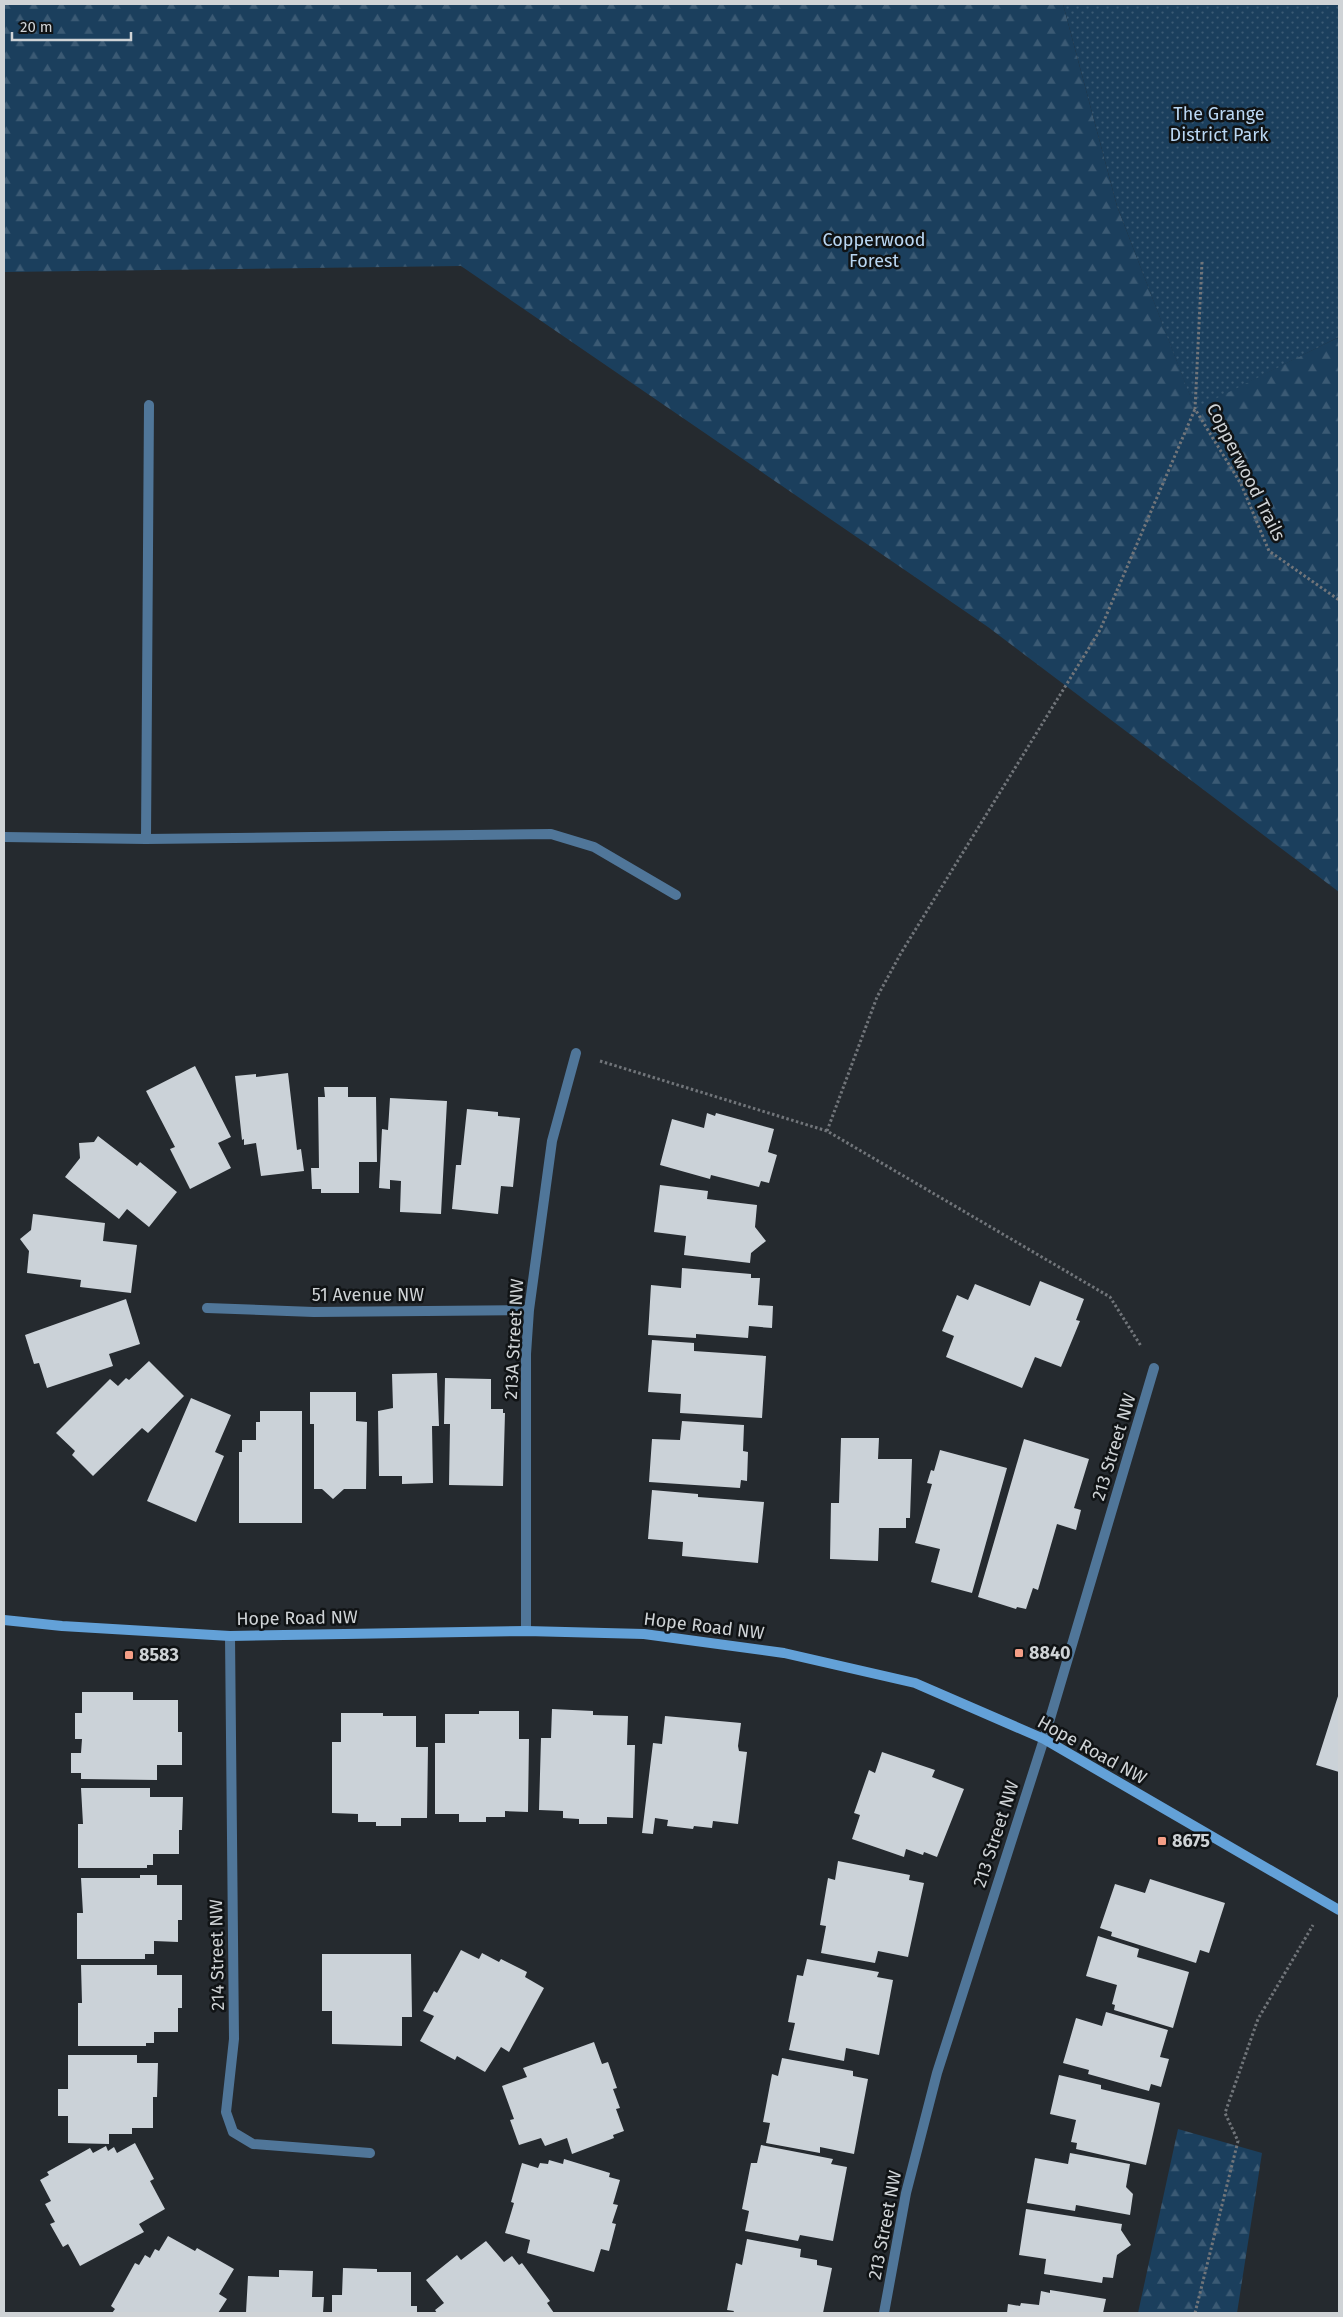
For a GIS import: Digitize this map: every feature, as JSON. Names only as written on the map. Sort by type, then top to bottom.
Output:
[{"type":"street","points":[[146,839],[150,405]]},
{"type":"street","points":[[4,837],[146,839],[551,834],[594,847],[676,895]]},
{"type":"street","name":"213A Street NW","points":[[526,1631],[526,1354],[528,1310],[552,1142],[576,1053]]},
{"type":"street","name":"51 Avenue NW","points":[[207,1308],[314,1312],[528,1310]]},
{"type":"street","name":"213 Street NW","points":[[884,2313],[906,2193],[937,2073],[1044,1740],[1154,1368]]},
{"type":"street","name":"Hope Road NW","points":[[4,1620],[62,1626],[230,1636],[526,1631],[644,1634],[784,1653],[915,1683],[1044,1740],[1339,1910]]},
{"type":"street","name":"214 Street NW","points":[[230,1636],[234,2040],[226,2112],[233,2132],[254,2144],[370,2153]]},
{"type":"path","name":"Copperwood Trails","points":[[1202,262],[1195,408],[1241,484],[1269,551],[1339,600]]},
{"type":"path","points":[[827,1131],[877,997],[901,953],[1100,630],[1195,408]]},
{"type":"path","points":[[576,1053],[827,1131],[1110,1297],[1154,1368]]},
{"type":"path","points":[[1194,2313],[1238,2141],[1225,2112],[1258,2019],[1326,1902]]},
{"type":"green space","name":"Copperwood Forest","points":[[4,4],[1063,4],[1117,206],[1195,408],[1339,337],[1339,892],[988,627],[461,266],[4,272]]},
{"type":"green space","name":"The Grange District Park","points":[[1063,4],[1339,4],[1339,337],[1195,409],[1117,206]]},
{"type":"green space","points":[[1178,2129],[1262,2153],[1237,2313],[1138,2313]]},
{"type":"building","points":[[195,1066],[231,1137],[218,1143],[231,1168],[190,1189],[170,1149],[175,1147],[146,1091]]},
{"type":"building","points":[[288,1073],[297,1150],[301,1149],[304,1171],[261,1176],[256,1143],[244,1145],[244,1139],[242,1140],[235,1076],[256,1074],[256,1077]]},
{"type":"building","points":[[324,1087],[348,1087],[348,1097],[376,1097],[377,1162],[359,1162],[359,1193],[321,1193],[321,1189],[312,1189],[311,1168],[319,1168],[318,1097],[325,1097]]},
{"type":"building","points":[[390,1098],[447,1101],[441,1214],[400,1212],[401,1181],[390,1180],[390,1189],[379,1188],[382,1129],[388,1130]]},
{"type":"building","points":[[467,1109],[498,1112],[498,1116],[520,1118],[513,1187],[501,1186],[498,1214],[452,1209],[456,1165],[461,1165]]},
{"type":"building","points":[[707,1113],[715,1116],[716,1113],[774,1129],[768,1152],[777,1155],[769,1183],[761,1181],[759,1187],[711,1175],[710,1179],[660,1165],[672,1119],[704,1128]]},
{"type":"building","points":[[98,1136],[137,1166],[140,1162],[177,1192],[149,1227],[127,1209],[119,1219],[65,1177],[80,1158],[79,1143],[94,1142]]},
{"type":"building","points":[[660,1185],[708,1191],[707,1199],[757,1205],[755,1227],[766,1241],[751,1253],[750,1263],[684,1255],[686,1236],[654,1232]]},
{"type":"building","points":[[33,1214],[105,1223],[103,1241],[137,1245],[131,1293],[80,1287],[81,1280],[27,1273],[29,1251],[20,1239],[31,1230]]},
{"type":"building","points":[[682,1268],[751,1274],[751,1278],[760,1278],[758,1305],[773,1306],[772,1328],[749,1326],[748,1338],[696,1334],[696,1338],[648,1335],[651,1285],[681,1288]]},
{"type":"building","points":[[1040,1281],[1084,1299],[1076,1320],[1080,1321],[1061,1367],[1035,1357],[1022,1388],[946,1357],[954,1336],[942,1331],[957,1295],[968,1300],[975,1284],[1030,1306]]},
{"type":"building","points":[[126,1299],[140,1344],[109,1354],[113,1366],[47,1388],[39,1363],[34,1364],[25,1335]]},
{"type":"building","points":[[652,1340],[694,1343],[694,1351],[766,1356],[762,1418],[680,1413],[681,1394],[648,1392]]},
{"type":"building","points":[[149,1361],[184,1396],[148,1433],[142,1428],[93,1476],[72,1455],[75,1451],[56,1433],[110,1379],[118,1386],[126,1378],[129,1380]]},
{"type":"building","points":[[437,1373],[439,1426],[432,1426],[433,1483],[402,1484],[402,1476],[379,1476],[378,1411],[393,1408],[392,1374]]},
{"type":"building","points":[[445,1378],[491,1379],[491,1409],[503,1409],[503,1413],[505,1413],[503,1486],[449,1485],[450,1424],[444,1424]]},
{"type":"building","points":[[310,1392],[356,1392],[356,1421],[367,1422],[366,1489],[344,1489],[333,1499],[322,1489],[314,1489],[314,1424],[310,1424]]},
{"type":"building","points":[[191,1398],[231,1415],[215,1452],[224,1456],[196,1522],[147,1501]]},
{"type":"building","points":[[260,1411],[302,1411],[302,1523],[239,1523],[239,1452],[242,1452],[242,1440],[256,1440],[256,1422],[260,1422]]},
{"type":"building","points":[[682,1421],[744,1425],[743,1451],[748,1452],[747,1481],[741,1480],[740,1488],[649,1482],[652,1439],[680,1440]]},
{"type":"building","points":[[841,1438],[879,1438],[878,1459],[912,1459],[910,1518],[906,1518],[906,1528],[879,1528],[878,1561],[830,1559],[831,1503],[839,1503]]},
{"type":"building","points":[[1024,1439],[1089,1459],[1074,1508],[1081,1510],[1076,1530],[1057,1524],[1038,1590],[1033,1588],[1026,1609],[1017,1607],[1016,1609],[978,1597]]},
{"type":"building","points":[[940,1450],[1007,1468],[972,1593],[931,1582],[940,1549],[915,1543],[932,1484],[927,1483],[931,1470],[934,1471]]},
{"type":"building","points":[[652,1490],[698,1494],[698,1497],[764,1502],[758,1563],[682,1556],[683,1542],[648,1539]]},
{"type":"building","points":[[82,1692],[133,1692],[133,1700],[178,1700],[178,1732],[182,1732],[182,1765],[157,1765],[157,1780],[81,1779],[81,1773],[71,1773],[71,1753],[81,1753],[82,1739],[75,1739],[75,1713],[82,1713]]},
{"type":"building","points":[[1339,1693],[1339,1772],[1316,1765]]},
{"type":"building","points":[[552,1709],[593,1711],[593,1715],[628,1716],[627,1745],[635,1745],[633,1818],[607,1817],[607,1824],[579,1824],[579,1819],[563,1818],[563,1811],[539,1810],[541,1738],[551,1738]]},
{"type":"building","points":[[479,1711],[519,1711],[519,1739],[529,1739],[528,1812],[505,1811],[505,1817],[486,1817],[486,1822],[459,1822],[459,1814],[435,1814],[435,1743],[445,1743],[445,1714],[479,1714]]},
{"type":"building","points":[[341,1713],[383,1713],[383,1716],[416,1716],[416,1747],[428,1747],[427,1818],[401,1818],[401,1826],[376,1826],[376,1822],[358,1822],[358,1814],[332,1813],[332,1742],[341,1742]]},
{"type":"building","points":[[665,1716],[741,1723],[739,1751],[747,1752],[738,1824],[713,1821],[712,1828],[694,1826],[693,1829],[667,1826],[668,1820],[655,1818],[653,1834],[642,1833],[653,1743],[662,1744]]},
{"type":"building","points":[[882,1752],[935,1770],[932,1777],[964,1789],[937,1857],[924,1852],[923,1855],[906,1849],[904,1857],[852,1839],[860,1815],[854,1813],[869,1770],[875,1773]]},
{"type":"building","points":[[81,1788],[150,1788],[150,1797],[183,1797],[182,1830],[179,1830],[179,1854],[153,1854],[153,1865],[147,1865],[147,1868],[78,1868],[78,1824],[83,1824]]},
{"type":"building","points":[[838,1861],[910,1875],[909,1880],[924,1883],[908,1957],[878,1951],[875,1963],[821,1953],[826,1926],[820,1925],[828,1878],[835,1880]]},
{"type":"building","points":[[140,1875],[157,1875],[157,1885],[182,1885],[182,1920],[178,1920],[178,1942],[154,1941],[154,1954],[145,1954],[145,1959],[77,1959],[77,1913],[83,1913],[81,1878],[140,1878]]},
{"type":"building","points":[[1150,1879],[1225,1903],[1209,1953],[1200,1950],[1196,1963],[1111,1936],[1112,1932],[1100,1928],[1115,1884],[1145,1893]]},
{"type":"building","points":[[1098,1936],[1139,1949],[1137,1957],[1189,1972],[1173,2028],[1114,2010],[1115,2005],[1112,2004],[1117,1985],[1086,1976]]},
{"type":"building","points":[[461,1950],[479,1959],[482,1953],[499,1962],[501,1959],[527,1972],[525,1977],[544,1988],[509,2052],[501,2047],[485,2072],[457,2056],[455,2060],[420,2041],[434,2016],[423,2011],[434,1991],[437,1993]]},
{"type":"building","points":[[322,1954],[411,1954],[412,2017],[402,2017],[402,2046],[332,2044],[332,2011],[322,2011]]},
{"type":"building","points":[[807,1959],[879,1972],[877,1977],[893,1980],[879,2055],[846,2048],[844,2061],[789,2050],[795,2023],[788,2022],[797,1975],[803,1976]]},
{"type":"building","points":[[81,1965],[157,1965],[157,1975],[182,1975],[182,2008],[178,2008],[178,2032],[154,2032],[154,2043],[146,2043],[146,2046],[78,2046],[78,2003],[82,2003]]},
{"type":"building","points":[[1106,2012],[1168,2030],[1160,2057],[1169,2059],[1161,2087],[1151,2084],[1149,2091],[1088,2074],[1089,2070],[1063,2063],[1076,2018],[1102,2026]]},
{"type":"building","points":[[594,2042],[602,2064],[608,2062],[617,2088],[613,2089],[620,2108],[616,2109],[624,2131],[613,2135],[614,2138],[572,2154],[567,2138],[545,2146],[541,2138],[519,2145],[510,2120],[514,2119],[502,2086],[527,2077],[523,2068]]},
{"type":"building","points":[[68,2055],[137,2055],[137,2063],[158,2063],[157,2097],[153,2097],[153,2128],[132,2128],[132,2134],[109,2134],[109,2144],[68,2143],[68,2116],[58,2116],[58,2089],[68,2089]]},
{"type":"building","points":[[782,2058],[853,2071],[853,2076],[868,2079],[854,2154],[820,2147],[820,2153],[766,2143],[770,2123],[763,2122],[772,2074],[778,2076]]},
{"type":"building","points":[[1059,2075],[1101,2085],[1101,2089],[1160,2103],[1146,2165],[1076,2149],[1077,2143],[1071,2142],[1076,2120],[1050,2114]]},
{"type":"building","points":[[135,2143],[154,2179],[150,2181],[165,2209],[139,2224],[144,2232],[80,2266],[68,2244],[63,2247],[50,2224],[55,2222],[45,2204],[51,2201],[40,2180],[49,2175],[47,2172],[90,2148],[93,2153],[106,2146],[108,2151],[114,2147],[117,2153]]},
{"type":"building","points":[[761,2145],[833,2159],[831,2164],[847,2167],[833,2241],[800,2235],[798,2241],[745,2231],[749,2211],[742,2209],[751,2163],[757,2163]]},
{"type":"building","points":[[1070,2153],[1130,2164],[1126,2187],[1133,2194],[1130,2215],[1076,2205],[1075,2211],[1027,2203],[1035,2158],[1068,2164]]},
{"type":"building","points":[[564,2159],[610,2173],[609,2177],[620,2180],[613,2204],[618,2205],[612,2223],[616,2224],[609,2251],[601,2249],[594,2272],[527,2253],[530,2240],[505,2233],[514,2203],[511,2202],[522,2163],[538,2168],[540,2163],[548,2164],[549,2160],[563,2164]]},
{"type":"building","points":[[1026,2209],[1122,2224],[1121,2230],[1131,2245],[1117,2255],[1113,2278],[1103,2277],[1102,2283],[1044,2274],[1046,2259],[1019,2255]]},
{"type":"building","points":[[168,2236],[195,2251],[197,2248],[234,2269],[219,2294],[227,2299],[218,2313],[112,2313],[115,2309],[111,2306],[135,2263],[139,2265],[145,2255],[150,2258],[155,2249],[159,2251]]},
{"type":"building","points":[[747,2239],[801,2249],[800,2257],[817,2260],[817,2265],[832,2268],[823,2313],[733,2313],[734,2311],[727,2310],[736,2263],[742,2265]]},
{"type":"building","points":[[486,2241],[504,2262],[512,2256],[519,2265],[522,2263],[550,2301],[547,2303],[554,2313],[437,2313],[435,2310],[444,2303],[426,2280],[457,2255],[461,2260]]},
{"type":"building","points":[[343,2268],[377,2269],[377,2272],[411,2272],[411,2306],[417,2306],[417,2313],[332,2313],[332,2295],[342,2295]]},
{"type":"building","points":[[279,2270],[313,2271],[312,2297],[324,2297],[323,2313],[246,2313],[248,2276],[279,2277]]},
{"type":"building","points":[[1050,2290],[1106,2299],[1103,2313],[1007,2313],[1008,2304],[1020,2306],[1021,2303],[1039,2305],[1041,2291],[1050,2293]]},
{"type":"place","name":"8840","points":[[1019,1653]]},
{"type":"place","name":"8583","points":[[129,1655]]},
{"type":"place","name":"8675","points":[[1162,1841]]}]
